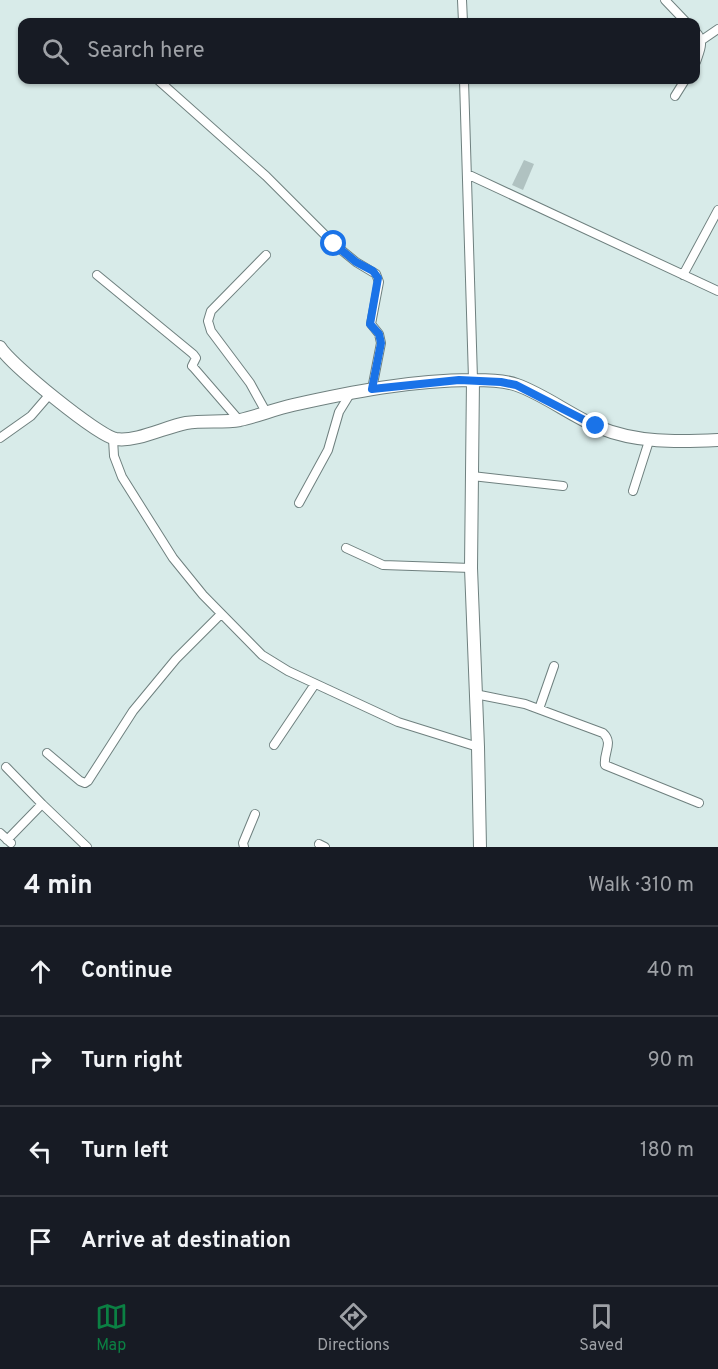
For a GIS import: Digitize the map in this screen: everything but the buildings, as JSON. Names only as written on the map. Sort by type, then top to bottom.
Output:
[{"type":"street","points":[[462,0],[463,18]]},
{"type":"street","points":[[665,0],[682,18]]},
{"type":"street","points":[[700,47],[702,40],[718,29]]},
{"type":"street","points":[[162,84],[266,176],[345,254],[376,274],[379,282],[370,324],[379,334],[381,343],[372,389]]},
{"type":"street","points":[[464,84],[473,380],[471,568],[480,847]]},
{"type":"street","points":[[675,96],[682,84]]},
{"type":"street","points":[[466,174],[718,291]]},
{"type":"street","points":[[683,275],[718,210]]},
{"type":"street","points":[[266,255],[211,311],[208,321],[211,331],[250,383],[266,412]]},
{"type":"street","points":[[97,274],[193,354],[196,358],[194,368],[239,420]]},
{"type":"street","points":[[0,347],[10,360],[50,394],[101,433],[113,438],[130,439],[171,426],[189,423],[239,420],[372,389],[418,383],[473,380],[516,385],[596,426],[628,437],[649,441],[718,440]]},
{"type":"street","points":[[0,438],[31,416],[50,394]]},
{"type":"street","points":[[299,503],[328,450],[339,412],[350,394]]},
{"type":"street","points":[[113,438],[114,456],[129,488],[173,558],[221,614],[262,655],[315,684],[398,722],[478,747]]},
{"type":"street","points":[[633,491],[649,441]]},
{"type":"street","points":[[472,476],[563,486]]},
{"type":"street","points":[[346,548],[383,565],[471,568]]},
{"type":"street","points":[[47,753],[80,781],[84,783],[88,781],[140,703],[176,659],[221,614]]},
{"type":"street","points":[[539,709],[554,666]]},
{"type":"street","points":[[274,745],[315,684]]},
{"type":"street","points":[[475,694],[539,709],[603,733],[608,737],[609,742],[604,760],[605,765],[699,803]]},
{"type":"street","points":[[6,768],[87,847]]},
{"type":"street","points":[[0,833],[11,844],[42,804]]},
{"type":"street","points":[[244,847],[243,843],[255,814]]},
{"type":"route","points":[[334,244],[356,262],[373,271],[378,278],[370,324],[381,338],[381,347],[372,389],[459,380],[501,382],[516,385],[596,426]]}]
